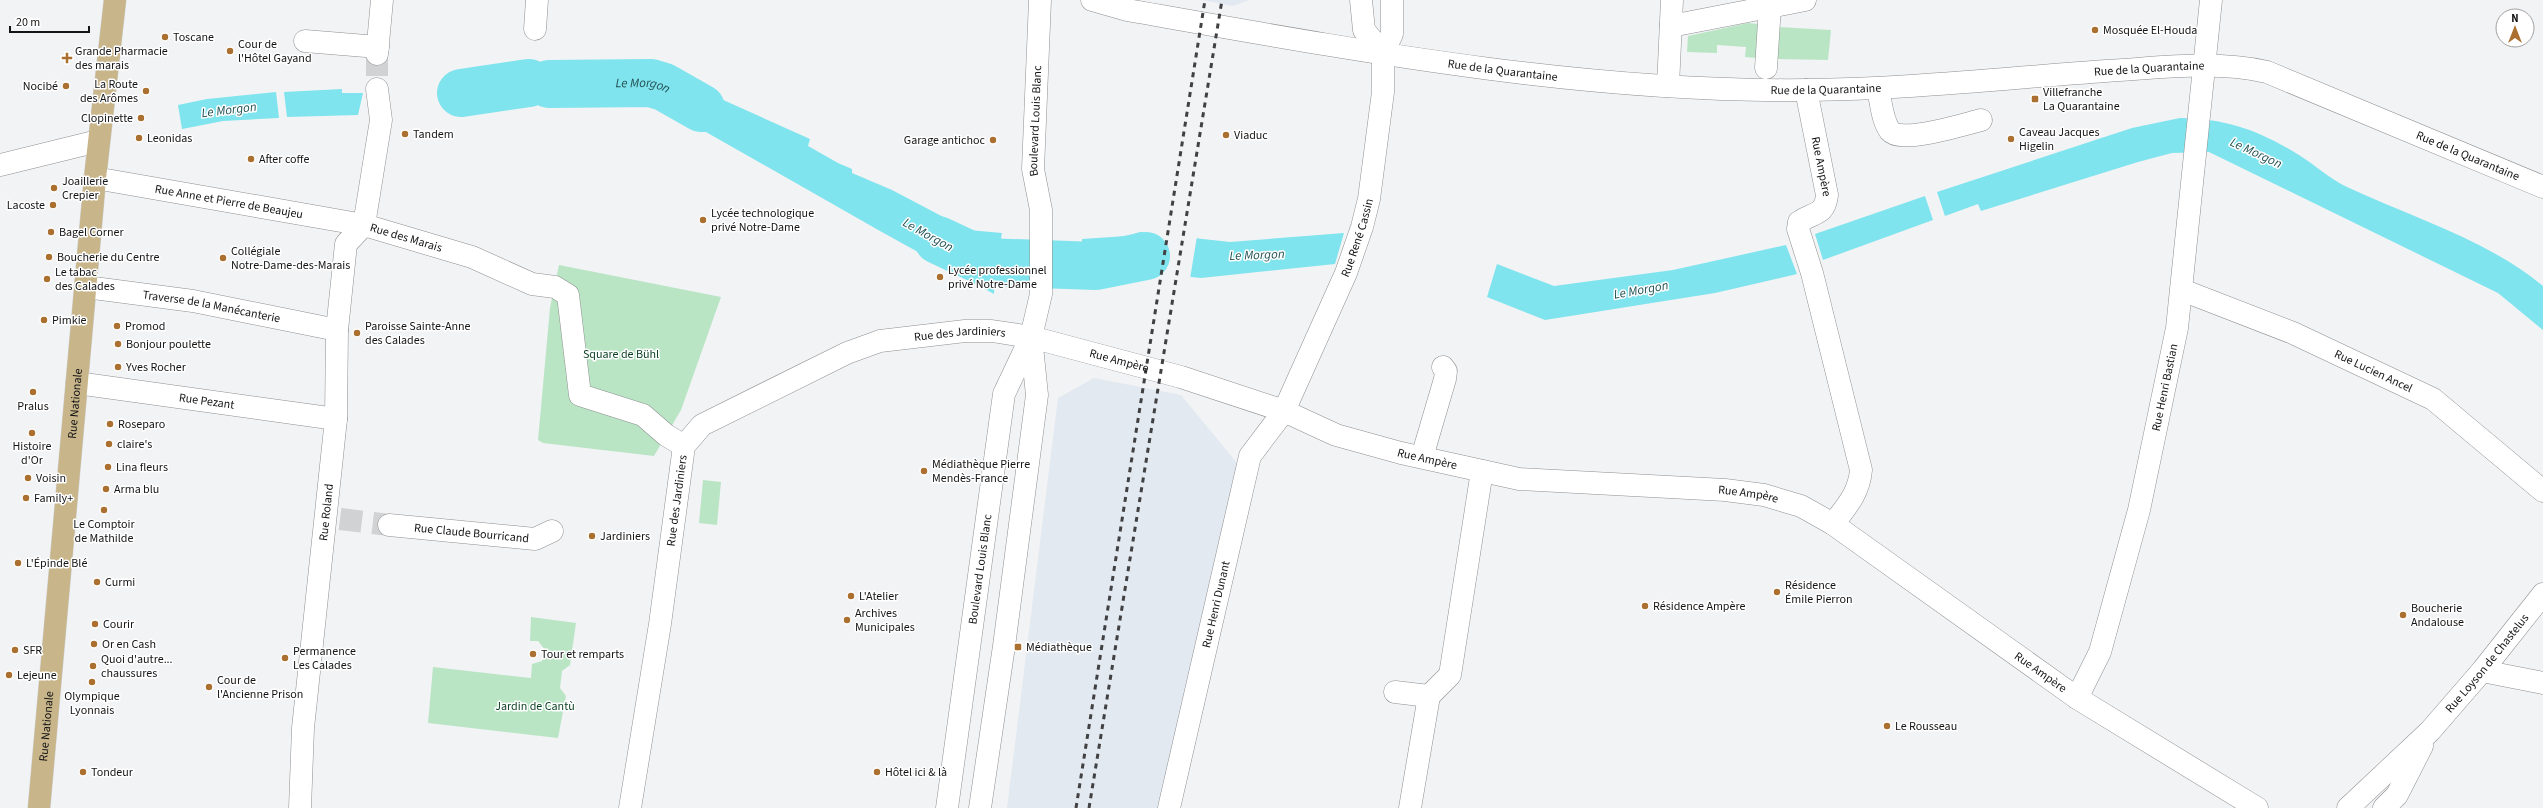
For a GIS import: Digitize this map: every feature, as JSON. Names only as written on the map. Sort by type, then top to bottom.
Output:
[{"type":"main road","name":"Rue Nationale","points":[[39,808],[98,141],[115,0]]},
{"type":"street","points":[[305,42],[378,50],[382,0]]},
{"type":"street","points":[[535,29],[537,0]]},
{"type":"street","name":"Boulevard Louis Blanc","points":[[947,808],[1004,394],[1031,337],[1041,294],[1041,210],[1033,169],[1040,0]]},
{"type":"street","name":"Rue de la Quarantaine","points":[[1092,0],[1127,10],[1383,53],[1584,78],[1668,86],[1806,90],[1878,89],[2022,77],[2203,65],[2241,66],[2267,72],[2543,187]]},
{"type":"street","points":[[1361,0],[1364,30],[1383,53],[1392,34],[1392,0]]},
{"type":"street","points":[[1668,86],[1672,0]]},
{"type":"street","points":[[1671,26],[1804,0]]},
{"type":"street","name":"Rue Henri Bastian","points":[[2077,698],[2100,652],[2139,510],[2177,328],[2182,290],[2198,113],[2211,0]]},
{"type":"street","points":[[1766,68],[1770,6]]},
{"type":"street","name":"Rue René Cassin","points":[[1284,410],[1346,273],[1362,227],[1369,199],[1383,92],[1383,53]]},
{"type":"street","name":"Rue des Marais","points":[[377,89],[381,120],[364,225],[472,257],[532,284],[555,287],[568,295],[580,395],[643,415],[666,435],[684,446]]},
{"type":"street","points":[[1878,89],[1886,124],[1891,132],[1898,135],[1921,134],[1981,120]]},
{"type":"street","name":"Rue Ampère","points":[[1806,90],[1827,195],[1826,206],[1822,210],[1799,222],[1798,229],[1814,280],[1861,470],[1860,486],[1853,498],[1833,524]]},
{"type":"street","points":[[0,165],[98,141]]},
{"type":"street","name":"Rue Anne et Pierre de Beaujeu","points":[[95,178],[364,225]]},
{"type":"street","name":"Rue Roland","points":[[300,808],[303,728],[333,518],[337,330],[346,244],[364,225]]},
{"type":"street","name":"Traverse de la Manécanterie","points":[[86,287],[193,302],[337,330]]},
{"type":"street","name":"Rue Lucien Ancel","points":[[2182,290],[2293,333],[2433,400],[2543,491]]},
{"type":"street","name":"Rue des Jardiniers","points":[[630,808],[660,624],[684,446],[702,425],[847,353],[880,341],[965,331],[992,331],[1031,337]]},
{"type":"street","name":"Boulevard Louis Blanc","points":[[980,808],[1004,646],[1037,395],[1031,337]]},
{"type":"street","name":"Rue Ampère","points":[[1031,337],[1181,376],[1284,410],[1336,435],[1482,471],[1519,479],[1725,490],[1764,495],[1801,506],[1833,524],[2077,698],[2257,808]]},
{"type":"street","points":[[1422,457],[1445,379],[1446,371],[1443,367]]},
{"type":"street","name":"Rue Pezant","points":[[77,383],[336,419]]},
{"type":"street","name":"Rue Henri Dunant","points":[[1169,808],[1250,456],[1284,410]]},
{"type":"street","points":[[1410,808],[1428,696],[1450,675],[1482,471]]},
{"type":"street","name":"Rue Claude Bourricand","points":[[389,525],[535,539],[552,531]]},
{"type":"street","name":"Rue Loyson de Chastelus","points":[[2348,808],[2430,731],[2482,671],[2543,594]]},
{"type":"street","points":[[2482,671],[2543,684]]},
{"type":"street","points":[[1395,692],[1428,696]]},
{"type":"street","name":"Rue Loyson de Chastelus","points":[[2384,808],[2397,795],[2430,731]]},
{"type":"shaded area","points":[[1202,0],[1249,0],[1233,6]]},
{"type":"shaded area","points":[[1094,378],[1181,395],[1242,469],[1162,808],[1007,808],[1058,398]]},
{"type":"green space","points":[[1748,23],[1758,24],[1757,58],[1745,57],[1746,47],[1717,45],[1717,53],[1687,52],[1688,36]]},
{"type":"green space","points":[[1779,27],[1831,30],[1828,60],[1776,59]]},
{"type":"green space","name":"Square de Bühl","points":[[559,265],[721,297],[681,410],[654,456],[543,443],[538,440],[550,308]]},
{"type":"green space","points":[[703,480],[721,482],[717,525],[699,523]]},
{"type":"green space","name":"Jardin de Cantù","points":[[531,617],[576,623],[570,665],[562,671],[560,688],[566,696],[558,738],[428,723],[433,667],[531,678],[532,664],[542,661],[546,651],[538,641],[530,641]]},
{"type":"water","points":[[652,68],[810,139],[808,146],[852,169],[852,173],[892,190],[968,230],[1002,233],[994,294],[655,103],[627,97]]},
{"type":"water","points":[[342,89],[342,93],[363,93],[358,115],[287,117],[284,92]]},
{"type":"water","points":[[276,92],[279,118],[223,121],[182,129],[178,105],[207,99]]},
{"type":"water","points":[[2180,118],[2228,124],[2270,139],[2299,155],[2347,187],[2448,230],[2498,255],[2543,286],[2543,330],[2498,293],[2209,152],[2172,153],[2138,162],[1981,211],[1978,204],[1945,216],[1937,192],[2132,128]]},
{"type":"water","points":[[1925,196],[1933,220],[1823,260],[1815,234]]},
{"type":"water","points":[[1140,232],[1230,242],[1344,233],[1335,264],[1201,278],[1142,272],[1126,273],[1081,288],[1082,239],[1127,236]]},
{"type":"water","points":[[1786,245],[1797,274],[1715,293],[1545,320],[1487,297],[1497,264],[1554,286],[1673,270]]},
{"type":"pier","points":[[1145,230],[1197,236],[1190,279],[1150,275],[1156,234],[1147,275],[1135,275]]},
{"type":"pier","points":[[1002,233],[1004,234],[996,293],[994,294]]},
{"type":"pier","points":[[1080,239],[1082,239],[1082,266],[1081,288],[1079,288]]},
{"type":"waterway","name":"Le Morgon","points":[[461,93],[529,83]]},
{"type":"waterway","name":"Le Morgon","points":[[549,84],[651,83],[664,87],[701,108]]},
{"type":"waterway","name":"Le Morgon","points":[[938,240],[985,262],[1096,266],[1146,256]]},
{"type":"tunnel","points":[[377,54],[377,89]]},
{"type":"tunnel","points":[[340,519],[389,525]]},
{"type":"railway","points":[[1076,808],[1205,0]]},
{"type":"railway","points":[[1089,808],[1222,0]]},
{"type":"place","name":"Mosquée El-Houda","points":[[2095,30]]},
{"type":"place","name":"Toscane","points":[[165,37]]},
{"type":"place","name":"Cour de l'Hôtel Gayand","points":[[230,51]]},
{"type":"place","name":"Grande Pharmacie des marais","points":[[67,58]]},
{"type":"place","name":"Nocibé","points":[[66,86]]},
{"type":"place","name":"La Route des Arômes","points":[[146,91]]},
{"type":"place","name":"Villefranche La Quarantaine","points":[[2035,99]]},
{"type":"place","name":"Clopinette","points":[[141,118]]},
{"type":"place","name":"Tandem","points":[[405,134]]},
{"type":"place","name":"Viaduc","points":[[1226,135]]},
{"type":"place","name":"Leonidas","points":[[139,138]]},
{"type":"place","name":"Caveau Jacques Higelin","points":[[2011,139]]},
{"type":"place","name":"Garage antichoc","points":[[993,140]]},
{"type":"place","name":"After coffe","points":[[251,159]]},
{"type":"place","name":"Joaillerie Crepier","points":[[54,188]]},
{"type":"place","name":"Lacoste","points":[[53,205]]},
{"type":"place","name":"Lycée technologique privé Notre-Dame","points":[[703,220]]},
{"type":"place","name":"Bagel Corner","points":[[51,232]]},
{"type":"place","name":"Boucherie du Centre","points":[[49,257]]},
{"type":"place","name":"Collégiale Notre-Dame-des-Marais","points":[[223,258]]},
{"type":"place","name":"Lycée professionnel privé Notre-Dame","points":[[940,277]]},
{"type":"place","name":"Le tabac des Calades","points":[[47,279]]},
{"type":"place","name":"Pimkie","points":[[44,320]]},
{"type":"place","name":"Promod","points":[[117,326]]},
{"type":"place","name":"Paroisse Sainte-Anne des Calades","points":[[357,333]]},
{"type":"place","name":"Bonjour poulette","points":[[118,344]]},
{"type":"place","name":"Yves Rocher","points":[[118,367]]},
{"type":"place","name":"Pralus","points":[[33,392]]},
{"type":"place","name":"Roseparo","points":[[110,424]]},
{"type":"place","name":"Histoire d'Or","points":[[32,433]]},
{"type":"place","name":"claire's","points":[[109,444]]},
{"type":"place","name":"Lina fleurs","points":[[108,467]]},
{"type":"place","name":"Médiathèque Pierre Mendès-France","points":[[924,471]]},
{"type":"place","name":"Voisin","points":[[28,478]]},
{"type":"place","name":"Arma blu","points":[[106,489]]},
{"type":"place","name":"Family+","points":[[26,498]]},
{"type":"place","name":"Le Comptoir de Mathilde","points":[[104,510]]},
{"type":"place","name":"Jardiniers","points":[[592,536]]},
{"type":"place","name":"L'Épinde Blé","points":[[18,563]]},
{"type":"place","name":"Curmi","points":[[97,582]]},
{"type":"place","name":"Résidence Émile Pierron","points":[[1777,592]]},
{"type":"place","name":"L'Atelier","points":[[851,596]]},
{"type":"place","name":"Résidence Ampère","points":[[1645,606]]},
{"type":"place","name":"Boucherie Andalouse","points":[[2403,615]]},
{"type":"place","name":"Archives Municipales","points":[[847,620]]},
{"type":"place","name":"Courir","points":[[95,624]]},
{"type":"place","name":"Or en Cash","points":[[94,644]]},
{"type":"place","name":"Médiathèque","points":[[1018,647]]},
{"type":"place","name":"SFR","points":[[15,650]]},
{"type":"place","name":"Tour et remparts","points":[[533,654]]},
{"type":"place","name":"Permanence Les Calades","points":[[285,658]]},
{"type":"place","name":"Quoi d'autre... chaussures","points":[[93,666]]},
{"type":"place","name":"Lejeune","points":[[9,675]]},
{"type":"place","name":"Olympique Lyonnais","points":[[92,682]]},
{"type":"place","name":"Cour de l'Ancienne Prison","points":[[209,687]]},
{"type":"place","name":"Le Rousseau","points":[[1887,726]]},
{"type":"place","name":"Tondeur","points":[[83,772]]},
{"type":"place","name":"Hôtel ici & là","points":[[877,772]]}]
